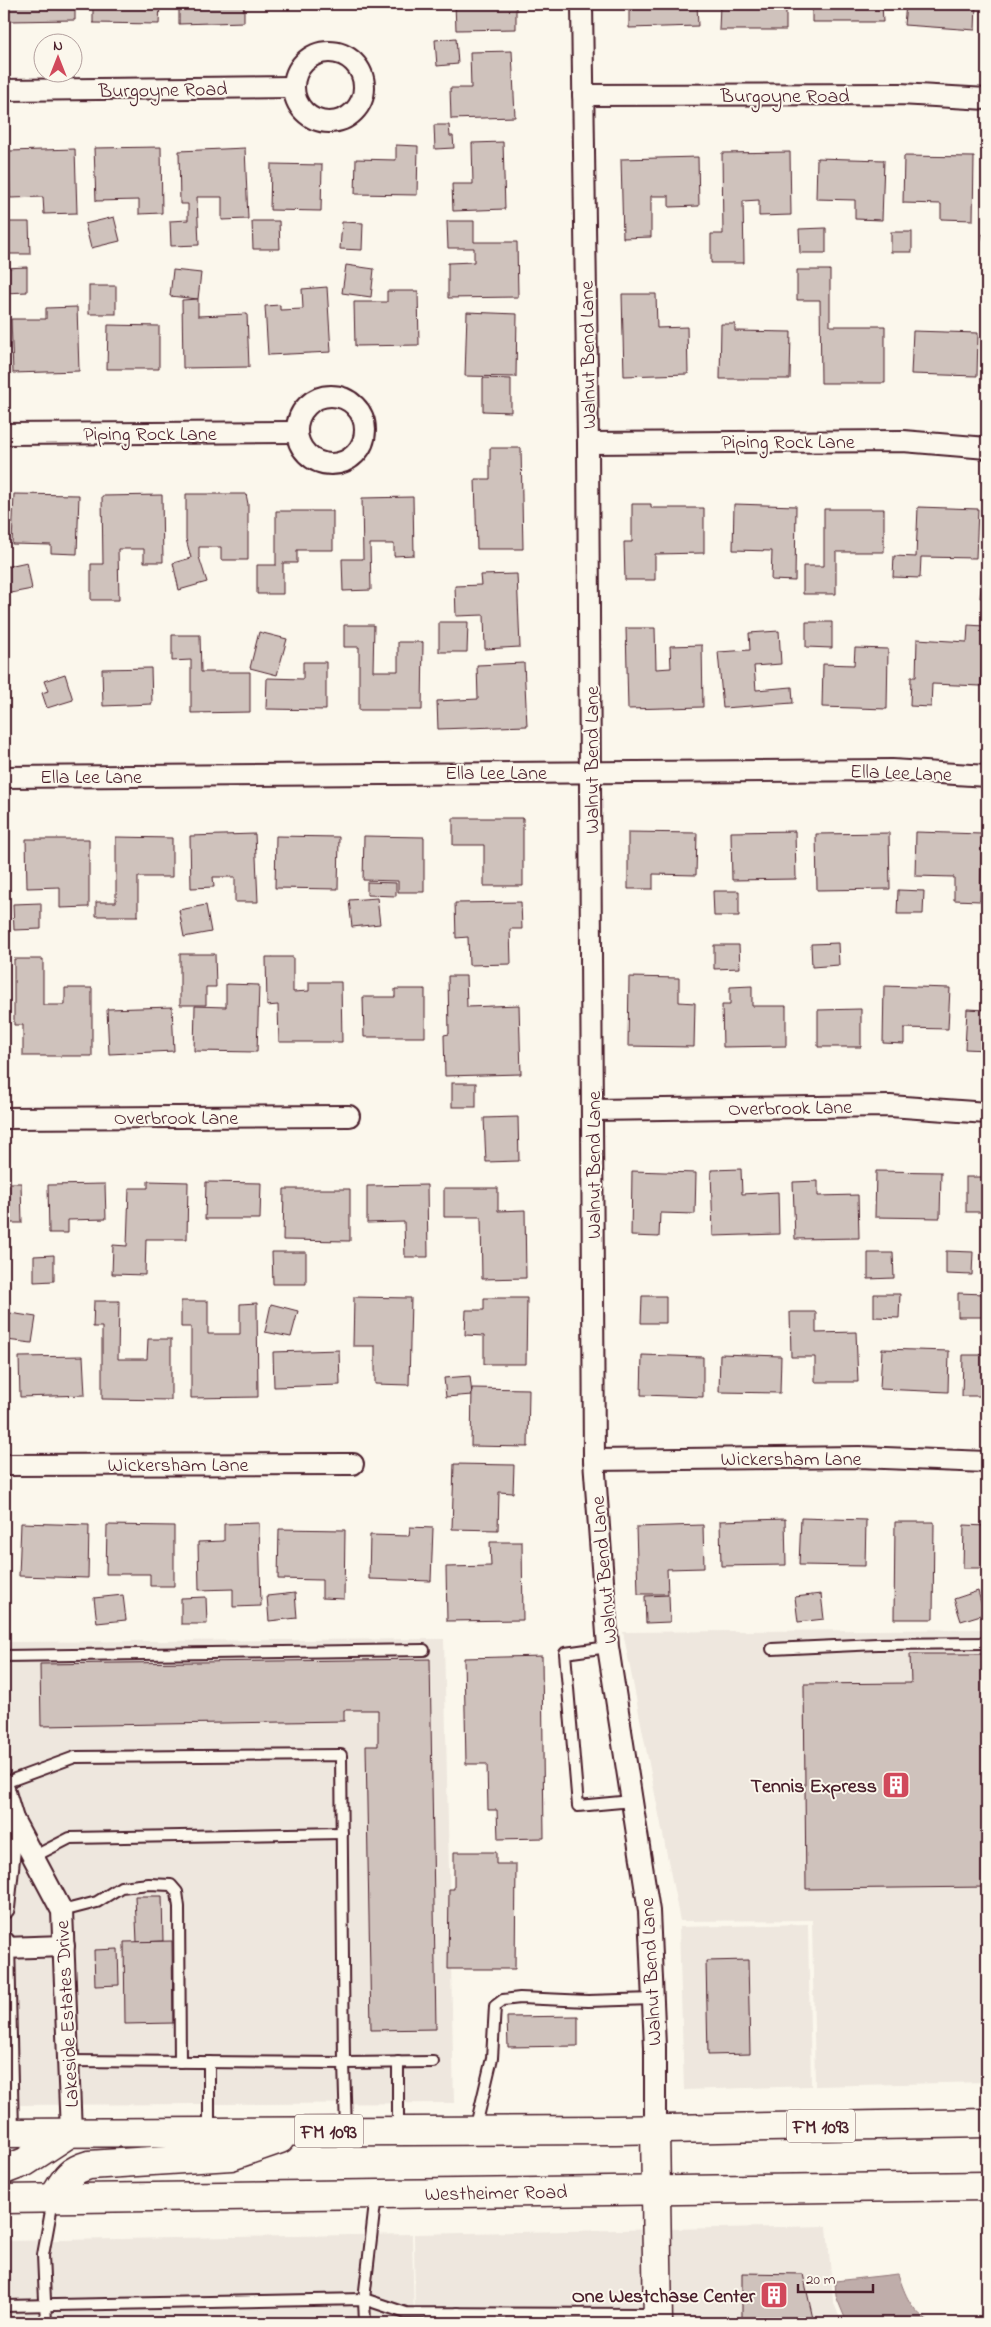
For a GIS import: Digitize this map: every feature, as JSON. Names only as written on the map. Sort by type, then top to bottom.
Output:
[{"type":"main road","name":"FM 1093","points":[[6,2133],[475,2131],[987,2123]]},
{"type":"main road","name":"Walnut Bend Lane","points":[[655,2129],[658,2318]]},
{"type":"main road","points":[[54,2197],[74,2169],[89,2165],[231,2156],[303,2131]]},
{"type":"main road","points":[[4,2170],[25,2162],[71,2132]]},
{"type":"main road","name":"Westheimer Road","points":[[4,2198],[987,2186]]},
{"type":"street","name":"Walnut Bend Lane","points":[[582,4],[591,772],[594,1460],[608,1647],[649,1911],[653,1998],[655,2129]]},
{"type":"street","name":"Burgoyne Road","points":[[4,90],[293,87]]},
{"type":"street","name":"Burgoyne Road","points":[[583,95],[900,94],[987,99]]},
{"type":"street","name":"Piping Rock Lane","points":[[4,434],[296,432]]},
{"type":"street","name":"Piping Rock Lane","points":[[588,443],[903,441],[987,448]]},
{"type":"street","name":"Ella Lee Lane","points":[[4,777],[892,770],[987,776]]},
{"type":"street","name":"Overbrook Lane","points":[[593,1110],[890,1106],[987,1113]]},
{"type":"street","name":"Overbrook Lane","points":[[4,1118],[349,1116]]},
{"type":"street","name":"Wickersham Lane","points":[[594,1460],[859,1457],[987,1462]]},
{"type":"street","name":"Wickersham Lane","points":[[4,1465],[353,1464]]},
{"type":"street","name":"Lakeside Estates Drive","points":[[4,1789],[13,1819],[62,1911],[71,2132]]},
{"type":"street","name":"Lakeside Estates Drive","points":[[4,1908],[13,1819]]},
{"type":"street","points":[[4,1942],[6,2133]]},
{"type":"street","points":[[4,1948],[64,1946]]},
{"type":"lane","points":[[772,1649],[877,1644],[987,1643]]},
{"type":"lane","points":[[608,1647],[565,1653],[578,1806],[632,1801]]},
{"type":"lane","points":[[4,1656],[424,1650]]},
{"type":"lane","points":[[4,1783],[75,1757],[341,1755],[346,2132]]},
{"type":"lane","points":[[33,1857],[70,1838],[342,1833]]},
{"type":"lane","points":[[62,1911],[97,1902],[121,1887],[149,1884],[171,1885],[177,1892],[179,1915],[180,2062]]},
{"type":"lane","points":[[475,2131],[489,2078],[495,2006],[503,2000],[520,1998],[588,2001],[653,1998]]},
{"type":"lane","points":[[69,2062],[433,2062]]},
{"type":"lane","points":[[209,2062],[209,2132]]},
{"type":"lane","points":[[398,2062],[398,2131]]},
{"type":"lane","points":[[365,2323],[364,2298],[376,2194]]},
{"type":"lane","points":[[46,2323],[43,2255],[54,2197]]},
{"type":"lane","points":[[4,2306],[364,2298],[406,2313],[458,2318],[658,2318]]},
{"type":"shaded area","points":[[987,1629],[987,2082],[815,2086],[812,1920],[680,1921],[623,1632]]},
{"type":"shaded area","points":[[444,1639],[454,2103],[4,2105],[4,1642]]},
{"type":"shaded area","points":[[808,1924],[811,2086],[684,2090],[679,1927]]},
{"type":"shaded area","points":[[827,2226],[833,2301],[842,2323],[415,2323],[414,2234]]},
{"type":"shaded area","points":[[412,2234],[414,2323],[4,2323],[4,2241]]},
{"type":"shaded area","points":[[898,2274],[909,2302],[930,2323],[847,2323],[836,2296],[835,2281]]},
{"type":"building","points":[[9,4],[75,4],[75,20],[9,21]]},
{"type":"building","points":[[93,4],[160,4],[159,24],[93,23]]},
{"type":"building","points":[[179,4],[244,4],[244,22],[179,24]]},
{"type":"building","points":[[266,4],[306,4],[306,7],[266,7]]},
{"type":"building","points":[[353,4],[417,4],[417,9],[352,8]]},
{"type":"building","points":[[455,4],[516,4],[516,29],[456,30]]},
{"type":"building","points":[[629,4],[697,4],[698,26],[629,28]]},
{"type":"building","points":[[720,4],[786,4],[786,30],[719,30]]},
{"type":"building","points":[[812,4],[882,4],[883,22],[812,22]]},
{"type":"building","points":[[906,4],[976,4],[975,30],[904,25]]},
{"type":"building","points":[[456,38],[458,64],[437,66],[435,40]]},
{"type":"building","points":[[512,51],[515,117],[451,119],[450,88],[471,88],[470,52]]},
{"type":"building","points":[[434,125],[449,125],[450,136],[453,136],[454,148],[435,149]]},
{"type":"building","points":[[503,142],[505,209],[453,211],[452,184],[473,184],[472,143]]},
{"type":"building","points":[[396,145],[418,146],[417,195],[355,194],[356,159],[396,160]]},
{"type":"building","points":[[161,147],[162,213],[139,214],[139,200],[96,201],[94,148]]},
{"type":"building","points":[[245,148],[248,219],[222,220],[222,197],[197,197],[199,245],[171,246],[170,221],[188,220],[188,204],[180,204],[179,151]]},
{"type":"building","points":[[75,149],[77,213],[44,214],[43,197],[10,198],[9,151]]},
{"type":"building","points":[[790,152],[791,215],[759,216],[759,200],[743,201],[744,263],[711,263],[711,234],[723,234],[722,153]]},
{"type":"building","points":[[904,156],[974,157],[973,220],[941,219],[941,204],[903,203]]},
{"type":"building","points":[[698,157],[699,206],[669,207],[669,196],[651,196],[651,237],[623,238],[621,159]]},
{"type":"building","points":[[817,158],[884,160],[882,220],[855,219],[855,200],[816,199]]},
{"type":"building","points":[[271,164],[322,165],[321,211],[270,210]]},
{"type":"building","points":[[114,217],[120,241],[91,248],[85,224]]},
{"type":"building","points":[[252,221],[279,221],[280,249],[253,249]]},
{"type":"building","points":[[447,221],[474,221],[474,242],[517,242],[518,297],[448,298],[448,263],[474,262],[474,248],[448,248]]},
{"type":"building","points":[[4,222],[29,222],[30,254],[4,254]]},
{"type":"building","points":[[342,222],[363,223],[362,250],[340,249]]},
{"type":"building","points":[[826,228],[826,253],[800,253],[799,229]]},
{"type":"building","points":[[891,232],[912,232],[912,252],[891,252]]},
{"type":"building","points":[[987,233],[987,253],[983,234]]},
{"type":"building","points":[[346,265],[374,269],[371,297],[342,293]]},
{"type":"building","points":[[27,267],[27,292],[4,293],[4,268]]},
{"type":"building","points":[[173,270],[201,273],[198,299],[170,296]]},
{"type":"building","points":[[797,270],[830,270],[830,326],[885,326],[885,383],[821,383],[820,300],[797,300]]},
{"type":"building","points":[[89,286],[116,286],[116,314],[89,314]]},
{"type":"building","points":[[327,287],[331,352],[268,355],[265,306],[280,305],[280,310],[303,309],[302,289]]},
{"type":"building","points":[[387,291],[418,291],[419,345],[355,346],[354,302],[387,302]]},
{"type":"building","points":[[622,294],[656,294],[657,328],[687,327],[688,374],[624,376]]},
{"type":"building","points":[[198,299],[198,316],[247,314],[249,367],[183,368],[182,300]]},
{"type":"building","points":[[77,307],[79,371],[13,373],[11,319],[46,319],[46,308]]},
{"type":"building","points":[[467,312],[517,314],[516,377],[465,376]]},
{"type":"building","points":[[721,324],[735,324],[735,331],[791,332],[790,379],[720,379]]},
{"type":"building","points":[[108,325],[159,326],[159,369],[107,369]]},
{"type":"building","points":[[913,331],[978,333],[977,376],[911,374]]},
{"type":"building","points":[[483,378],[511,379],[511,412],[483,411]]},
{"type":"building","points":[[490,448],[521,448],[523,549],[477,549],[475,479],[490,479]]},
{"type":"building","points":[[14,494],[79,495],[77,554],[51,553],[51,545],[12,544]]},
{"type":"building","points":[[186,494],[246,494],[248,504],[248,560],[221,560],[221,547],[199,547],[199,557],[207,582],[179,590],[173,563],[191,558],[186,539]]},
{"type":"building","points":[[162,495],[163,562],[144,562],[144,549],[118,549],[119,600],[91,600],[91,564],[103,564],[102,496]]},
{"type":"building","points":[[413,497],[414,555],[394,556],[394,544],[370,544],[371,590],[343,591],[342,559],[363,559],[362,498]]},
{"type":"building","points":[[632,504],[651,504],[651,508],[704,508],[704,553],[655,554],[655,580],[625,580],[624,542],[632,542]]},
{"type":"building","points":[[734,504],[796,506],[795,581],[771,580],[772,551],[733,550]]},
{"type":"building","points":[[918,507],[978,509],[976,558],[921,557],[920,578],[893,577],[894,556],[916,557]]},
{"type":"building","points":[[824,509],[884,509],[884,552],[836,552],[836,594],[803,594],[803,566],[824,566]]},
{"type":"building","points":[[276,511],[333,511],[333,550],[297,550],[297,563],[283,563],[283,594],[257,594],[257,565],[276,565]]},
{"type":"building","points":[[984,554],[987,554],[987,598],[980,598]]},
{"type":"building","points":[[27,562],[32,589],[6,594],[4,567]]},
{"type":"building","points":[[517,574],[520,647],[485,649],[484,615],[456,616],[455,586],[481,585],[480,575]]},
{"type":"building","points":[[439,622],[468,622],[467,652],[439,652]]},
{"type":"building","points":[[806,622],[832,622],[832,648],[806,647]]},
{"type":"building","points":[[344,625],[374,625],[373,671],[398,671],[398,642],[423,642],[422,710],[359,710],[359,647],[344,647]]},
{"type":"building","points":[[968,625],[984,626],[981,686],[932,684],[931,707],[910,706],[911,677],[916,677],[917,639],[967,642]]},
{"type":"building","points":[[626,628],[655,628],[656,669],[671,668],[670,646],[702,645],[703,707],[628,709]]},
{"type":"building","points":[[779,631],[781,664],[754,666],[756,690],[792,687],[793,703],[723,708],[718,652],[750,650],[749,633]]},
{"type":"building","points":[[259,632],[287,639],[277,675],[250,668]]},
{"type":"building","points":[[172,635],[200,635],[201,672],[250,672],[250,712],[191,713],[191,660],[172,661]]},
{"type":"building","points":[[855,648],[888,649],[887,709],[822,707],[823,664],[854,665]]},
{"type":"building","points":[[303,662],[326,662],[326,710],[266,709],[267,678],[303,679]]},
{"type":"building","points":[[524,663],[527,726],[438,729],[437,701],[478,699],[477,665]]},
{"type":"building","points":[[151,668],[152,704],[103,706],[102,669]]},
{"type":"building","points":[[65,674],[73,700],[47,708],[42,693],[48,691],[44,681]]},
{"type":"building","points":[[453,818],[523,818],[523,886],[484,886],[484,845],[453,845]]},
{"type":"building","points":[[795,831],[796,879],[732,880],[731,832]]},
{"type":"building","points":[[628,832],[697,833],[696,875],[653,874],[653,889],[628,889]]},
{"type":"building","points":[[916,832],[982,834],[980,901],[954,900],[954,877],[915,876]]},
{"type":"building","points":[[889,833],[890,889],[817,890],[816,834]]},
{"type":"building","points":[[255,834],[258,902],[235,902],[235,877],[213,877],[214,887],[191,888],[190,836]]},
{"type":"building","points":[[276,836],[339,837],[338,889],[275,888]]},
{"type":"building","points":[[364,836],[424,837],[424,892],[398,892],[398,881],[363,880]]},
{"type":"building","points":[[116,837],[172,838],[172,877],[138,877],[138,916],[96,916],[96,902],[116,902]]},
{"type":"building","points":[[26,839],[89,839],[89,907],[60,908],[60,887],[27,888]]},
{"type":"building","points":[[367,882],[396,883],[396,896],[367,895]]},
{"type":"building","points":[[898,890],[924,891],[923,914],[897,914]]},
{"type":"building","points":[[713,891],[739,891],[739,916],[714,916]]},
{"type":"building","points":[[377,898],[380,924],[352,927],[349,900]]},
{"type":"building","points":[[521,902],[522,929],[510,929],[511,964],[469,965],[468,937],[456,938],[455,903]]},
{"type":"building","points":[[41,903],[41,929],[14,930],[13,904]]},
{"type":"building","points":[[206,905],[211,932],[184,937],[179,910]]},
{"type":"building","points":[[838,943],[839,965],[812,967],[811,944]]},
{"type":"building","points":[[714,945],[739,945],[740,968],[714,969]]},
{"type":"building","points":[[180,954],[215,954],[216,987],[206,987],[206,1005],[180,1005]]},
{"type":"building","points":[[266,957],[293,957],[293,992],[309,991],[309,982],[341,982],[342,1042],[279,1042],[278,1005],[267,1006]]},
{"type":"building","points":[[14,959],[43,959],[43,1005],[65,1005],[65,988],[92,988],[92,1056],[23,1056],[23,1025],[14,1025]]},
{"type":"building","points":[[448,976],[466,976],[467,1007],[519,1005],[521,1074],[445,1076],[444,1035],[449,1034]]},
{"type":"building","points":[[629,977],[679,978],[679,1002],[695,1003],[694,1047],[628,1046]]},
{"type":"building","points":[[226,984],[259,985],[257,1052],[194,1051],[195,1006],[226,1007]]},
{"type":"building","points":[[752,986],[752,1006],[786,1006],[786,1046],[723,1047],[722,1005],[730,1005],[730,987]]},
{"type":"building","points":[[884,986],[950,988],[948,1029],[904,1028],[904,1044],[883,1043]]},
{"type":"building","points":[[395,989],[425,989],[425,1037],[364,1037],[363,997],[395,997]]},
{"type":"building","points":[[172,1007],[174,1051],[109,1054],[107,1009]]},
{"type":"building","points":[[861,1009],[861,1047],[818,1047],[818,1010]]},
{"type":"building","points":[[967,1009],[987,1010],[987,1050],[965,1049]]},
{"type":"building","points":[[452,1083],[476,1083],[476,1107],[452,1107]]},
{"type":"building","points":[[518,1117],[519,1161],[486,1162],[484,1118]]},
{"type":"building","points":[[741,1169],[742,1194],[778,1192],[779,1234],[713,1236],[711,1170]]},
{"type":"building","points":[[632,1171],[696,1173],[695,1214],[660,1213],[659,1237],[631,1236]]},
{"type":"building","points":[[876,1171],[941,1172],[940,1218],[875,1217]]},
{"type":"building","points":[[966,1177],[987,1177],[987,1212],[966,1212]]},
{"type":"building","points":[[148,1181],[188,1182],[187,1239],[146,1239],[145,1275],[112,1274],[113,1245],[127,1246],[129,1188],[148,1188]]},
{"type":"building","points":[[818,1181],[818,1196],[858,1195],[859,1238],[795,1239],[793,1182]]},
{"type":"building","points":[[206,1182],[261,1183],[260,1219],[205,1219]]},
{"type":"building","points":[[4,1183],[21,1183],[22,1223],[4,1223]]},
{"type":"building","points":[[105,1184],[106,1219],[68,1220],[68,1233],[49,1233],[48,1185]]},
{"type":"building","points":[[427,1185],[428,1257],[405,1257],[404,1222],[367,1223],[367,1186]]},
{"type":"building","points":[[444,1188],[498,1188],[498,1211],[525,1210],[526,1278],[482,1279],[481,1217],[444,1217]]},
{"type":"building","points":[[284,1189],[350,1189],[350,1241],[283,1240]]},
{"type":"building","points":[[946,1251],[973,1252],[972,1275],[946,1274]]},
{"type":"building","points":[[272,1252],[306,1252],[306,1284],[273,1284]]},
{"type":"building","points":[[868,1253],[893,1253],[894,1278],[868,1279]]},
{"type":"building","points":[[54,1255],[54,1281],[34,1282],[34,1256]]},
{"type":"building","points":[[958,1293],[985,1294],[984,1317],[958,1317]]},
{"type":"building","points":[[874,1294],[900,1294],[899,1318],[874,1317]]},
{"type":"building","points":[[642,1296],[666,1296],[666,1323],[641,1323]]},
{"type":"building","points":[[354,1297],[411,1298],[409,1385],[375,1384],[375,1346],[353,1346]]},
{"type":"building","points":[[484,1298],[527,1298],[526,1364],[484,1364],[484,1336],[465,1335],[466,1310],[484,1310]]},
{"type":"building","points":[[94,1301],[119,1301],[118,1359],[147,1359],[148,1339],[171,1339],[171,1400],[102,1399],[102,1327],[93,1327]]},
{"type":"building","points":[[181,1301],[208,1301],[208,1334],[240,1334],[240,1304],[257,1303],[258,1397],[191,1398],[191,1327],[181,1327]]},
{"type":"building","points":[[271,1304],[298,1311],[291,1337],[265,1332]]},
{"type":"building","points":[[790,1312],[816,1312],[816,1333],[856,1332],[858,1382],[815,1382],[815,1357],[791,1357]]},
{"type":"building","points":[[10,1313],[36,1317],[32,1343],[6,1340]]},
{"type":"building","points":[[882,1349],[949,1351],[948,1392],[880,1389]]},
{"type":"building","points":[[339,1350],[340,1385],[274,1387],[273,1352]]},
{"type":"building","points":[[720,1354],[781,1356],[780,1393],[719,1392]]},
{"type":"building","points":[[642,1355],[703,1357],[703,1397],[641,1395]]},
{"type":"building","points":[[963,1355],[987,1355],[987,1396],[962,1396]]},
{"type":"building","points":[[83,1356],[85,1395],[20,1397],[19,1357]]},
{"type":"building","points":[[470,1376],[472,1395],[446,1397],[444,1378]]},
{"type":"building","points":[[472,1388],[529,1389],[528,1447],[471,1446]]},
{"type":"building","points":[[454,1464],[514,1465],[513,1493],[499,1492],[498,1530],[452,1529]]},
{"type":"building","points":[[801,1518],[866,1520],[865,1566],[799,1565]]},
{"type":"building","points":[[785,1519],[786,1565],[721,1566],[720,1521]]},
{"type":"building","points":[[895,1522],[934,1522],[933,1619],[894,1619]]},
{"type":"building","points":[[21,1523],[89,1525],[88,1578],[19,1576]]},
{"type":"building","points":[[259,1523],[261,1606],[233,1607],[233,1589],[199,1590],[198,1542],[224,1541],[224,1524]]},
{"type":"building","points":[[107,1525],[174,1526],[174,1586],[150,1586],[150,1574],[106,1574]]},
{"type":"building","points":[[703,1525],[704,1568],[667,1569],[668,1594],[638,1594],[636,1527]]},
{"type":"building","points":[[964,1525],[987,1526],[987,1568],[963,1568]]},
{"type":"building","points":[[410,1527],[433,1528],[431,1581],[369,1579],[370,1535],[409,1536]]},
{"type":"building","points":[[279,1529],[345,1530],[344,1599],[322,1598],[322,1580],[278,1579]]},
{"type":"building","points":[[490,1542],[522,1542],[523,1620],[447,1621],[446,1567],[491,1566]]},
{"type":"building","points":[[978,1591],[984,1614],[961,1621],[954,1599]]},
{"type":"building","points":[[295,1593],[297,1618],[269,1621],[267,1596]]},
{"type":"building","points":[[821,1594],[824,1619],[798,1622],[795,1597]]},
{"type":"building","points":[[123,1595],[126,1620],[97,1623],[94,1598]]},
{"type":"building","points":[[669,1595],[670,1622],[646,1623],[645,1596]]},
{"type":"building","points":[[206,1597],[207,1624],[181,1624],[181,1598]]},
{"type":"building","name":"Tennis Express","points":[[910,1654],[987,1654],[987,1887],[806,1889],[804,1684],[911,1683]]},
{"type":"building","points":[[542,1656],[544,1838],[498,1839],[497,1810],[488,1810],[487,1764],[466,1764],[464,1658]]},
{"type":"building","points":[[430,1659],[436,2029],[371,2030],[366,1746],[378,1746],[378,1710],[344,1710],[344,1721],[41,1726],[40,1664]]},
{"type":"building","points":[[454,1852],[496,1852],[496,1864],[516,1864],[515,1969],[448,1969],[449,1889],[454,1889]]},
{"type":"building","points":[[135,1896],[162,1896],[163,1941],[137,1942]]},
{"type":"building","points":[[172,1941],[173,2023],[125,2024],[124,1942]]},
{"type":"building","points":[[118,1949],[119,1985],[95,1986],[94,1950]]},
{"type":"building","points":[[748,1960],[750,2054],[708,2055],[706,1961]]},
{"type":"building","points":[[578,2016],[578,2046],[508,2047],[507,2017]]},
{"type":"building","name":"One Westchase Center","points":[[742,2273],[803,2274],[814,2323],[742,2323]]},
{"type":"place","name":"Tennis Express","points":[[896,1785]]},
{"type":"place","name":"One Westchase Center","points":[[774,2295]]}]
